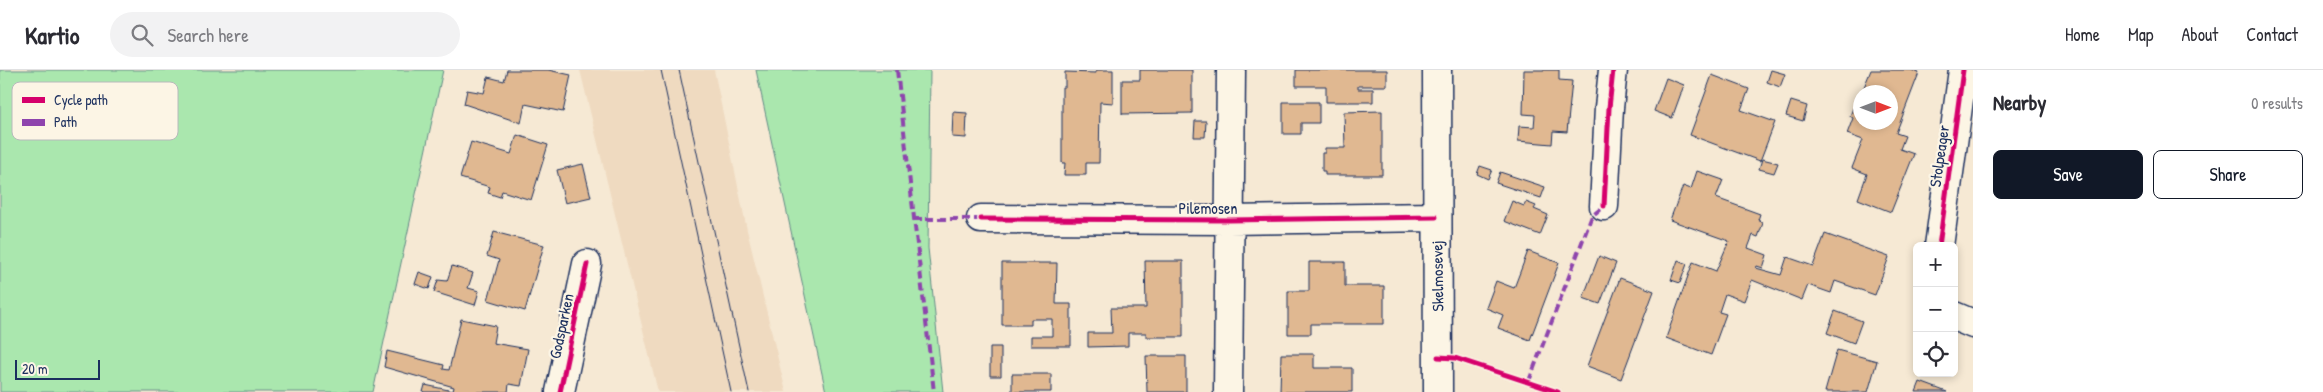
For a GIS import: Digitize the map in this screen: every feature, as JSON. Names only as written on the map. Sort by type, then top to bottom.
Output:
[{"type":"street","name":"Pilemosen","points":[[1228,392],[1231,70]]},
{"type":"street","name":"Skelmosevej","points":[[1437,70],[1438,392]]},
{"type":"street","points":[[1604,206],[1613,70]]},
{"type":"street","name":"Stolpeager","points":[[1940,242],[1963,70]]},
{"type":"street","name":"Pilemosen","points":[[981,219],[1229,220],[1436,217]]},
{"type":"street","name":"Godsparken","points":[[560,392],[587,264]]},
{"type":"street","points":[[1958,318],[1973,324]]},
{"type":"shaded area","points":[[580,70],[714,70],[747,230],[786,392],[658,392]]},
{"type":"green space","points":[[0,70],[443,70],[373,392],[0,392]]},
{"type":"green space","points":[[756,70],[930,70],[928,248],[943,392],[826,392]]},
{"type":"building","points":[[507,70],[548,70],[571,75],[563,112],[525,104],[521,123],[464,104],[467,90],[484,93],[488,77],[504,81]]},
{"type":"building","points":[[1096,70],[1113,70],[1113,103],[1100,102],[1099,163],[1086,163],[1086,175],[1064,175],[1065,163],[1062,163],[1062,87],[1065,87],[1065,72],[1096,73]]},
{"type":"building","points":[[1140,70],[1192,70],[1192,113],[1122,114],[1122,80],[1140,80]]},
{"type":"building","points":[[1296,70],[1387,70],[1387,86],[1358,86],[1358,89],[1373,89],[1373,102],[1326,102],[1326,86],[1296,86]]},
{"type":"building","points":[[1524,70],[1559,70],[1559,80],[1572,81],[1567,132],[1553,131],[1552,144],[1518,141],[1519,126],[1534,127],[1535,115],[1523,114]]},
{"type":"building","points":[[1771,70],[1785,74],[1780,87],[1767,82]]},
{"type":"building","points":[[1871,70],[1911,70],[1919,73],[1898,128],[1898,85],[1865,85]]},
{"type":"building","points":[[1712,75],[1749,89],[1741,110],[1775,122],[1760,161],[1690,135]]},
{"type":"building","points":[[1666,78],[1684,85],[1672,118],[1654,111]]},
{"type":"building","points":[[1791,101],[1807,106],[1803,121],[1786,116]]},
{"type":"building","points":[[1283,102],[1319,102],[1319,123],[1301,123],[1301,134],[1283,134]]},
{"type":"building","points":[[1382,111],[1382,175],[1325,175],[1325,171],[1322,171],[1322,153],[1325,153],[1325,148],[1345,148],[1344,112]]},
{"type":"building","points":[[953,112],[967,113],[966,138],[952,137]]},
{"type":"building","points":[[1853,118],[1853,130],[1897,130],[1896,133],[1905,136],[1900,149],[1914,154],[1891,212],[1858,199],[1867,174],[1852,168],[1863,140],[1847,134]]},
{"type":"building","points":[[1195,121],[1206,121],[1205,137],[1194,137]]},
{"type":"building","points":[[517,135],[548,145],[531,200],[502,191],[500,197],[488,193],[490,187],[460,178],[471,142],[511,154]]},
{"type":"building","points":[[1762,159],[1778,163],[1774,173],[1759,169]]},
{"type":"building","points":[[583,164],[591,197],[565,203],[557,170]]},
{"type":"building","points":[[1480,166],[1492,170],[1488,179],[1477,174]]},
{"type":"building","points":[[1697,171],[1723,180],[1716,198],[1760,214],[1758,220],[1763,223],[1758,237],[1753,235],[1748,248],[1767,255],[1763,268],[1757,266],[1756,268],[1781,275],[1787,257],[1813,266],[1825,234],[1889,257],[1875,295],[1835,281],[1831,293],[1808,285],[1802,300],[1752,280],[1744,301],[1725,294],[1719,312],[1726,314],[1711,355],[1666,338],[1693,262],[1716,271],[1729,241],[1670,220],[1683,186],[1691,189]]},
{"type":"building","points":[[1500,172],[1545,187],[1541,198],[1496,183]]},
{"type":"building","points":[[1512,201],[1524,206],[1526,202],[1536,206],[1534,209],[1548,215],[1540,235],[1504,221]]},
{"type":"building","points":[[494,232],[544,245],[525,311],[488,300],[499,260],[487,256]]},
{"type":"building","points":[[1528,251],[1559,263],[1530,340],[1498,328],[1503,315],[1486,308],[1496,281],[1514,288]]},
{"type":"building","points":[[1599,256],[1616,263],[1600,304],[1583,298]]},
{"type":"building","points":[[1678,260],[1687,264],[1680,283],[1671,280]]},
{"type":"building","points":[[1145,261],[1183,261],[1183,337],[1146,337],[1146,333],[1128,333],[1128,346],[1088,347],[1088,333],[1112,333],[1111,308],[1146,308]]},
{"type":"building","points":[[1309,262],[1345,262],[1345,286],[1384,286],[1384,324],[1311,324],[1311,334],[1288,334],[1288,291],[1309,291]]},
{"type":"building","points":[[1002,263],[1057,263],[1056,304],[1071,304],[1071,346],[1031,346],[1031,336],[1052,336],[1052,319],[1031,319],[1031,325],[1002,325]]},
{"type":"building","points":[[452,266],[473,273],[468,288],[479,291],[475,305],[434,292],[438,280],[447,281]]},
{"type":"building","points":[[419,272],[433,277],[429,289],[415,284]]},
{"type":"building","points":[[1620,278],[1654,291],[1621,379],[1587,366]]},
{"type":"building","points":[[1835,311],[1862,321],[1854,343],[1827,333]]},
{"type":"building","points":[[461,319],[496,326],[493,343],[528,349],[521,386],[509,384],[508,392],[423,392],[425,385],[453,391],[454,387],[384,367],[387,351],[444,365],[443,369],[449,370]]},
{"type":"building","points":[[990,347],[1001,347],[1001,376],[990,376]]},
{"type":"building","points":[[1837,350],[1877,361],[1868,392],[1825,392]]},
{"type":"building","points":[[1281,354],[1314,354],[1314,368],[1352,368],[1352,392],[1280,392]]},
{"type":"building","points":[[1146,356],[1186,356],[1186,392],[1147,392]]},
{"type":"building","points":[[1012,374],[1051,374],[1051,392],[1012,392]]},
{"type":"building","points":[[1920,382],[1947,392],[1916,392]]},
{"type":"tram line","points":[[661,70],[731,392]]},
{"type":"tram line","points":[[679,70],[749,392]]},
{"type":"marked path","points":[[897,70],[934,392]]},
{"type":"marked path","points":[[1529,381],[1592,216],[1604,206]]},
{"type":"marked path","points":[[914,219],[981,219]]},
{"type":"cycle path","points":[[1604,206],[1613,70]]},
{"type":"cycle path","points":[[1940,242],[1963,70]]},
{"type":"cycle path","points":[[981,219],[1229,220],[1436,217]]},
{"type":"cycle path","points":[[560,392],[587,264]]},
{"type":"cycle path","points":[[1438,357],[1455,358],[1558,392]]}]
